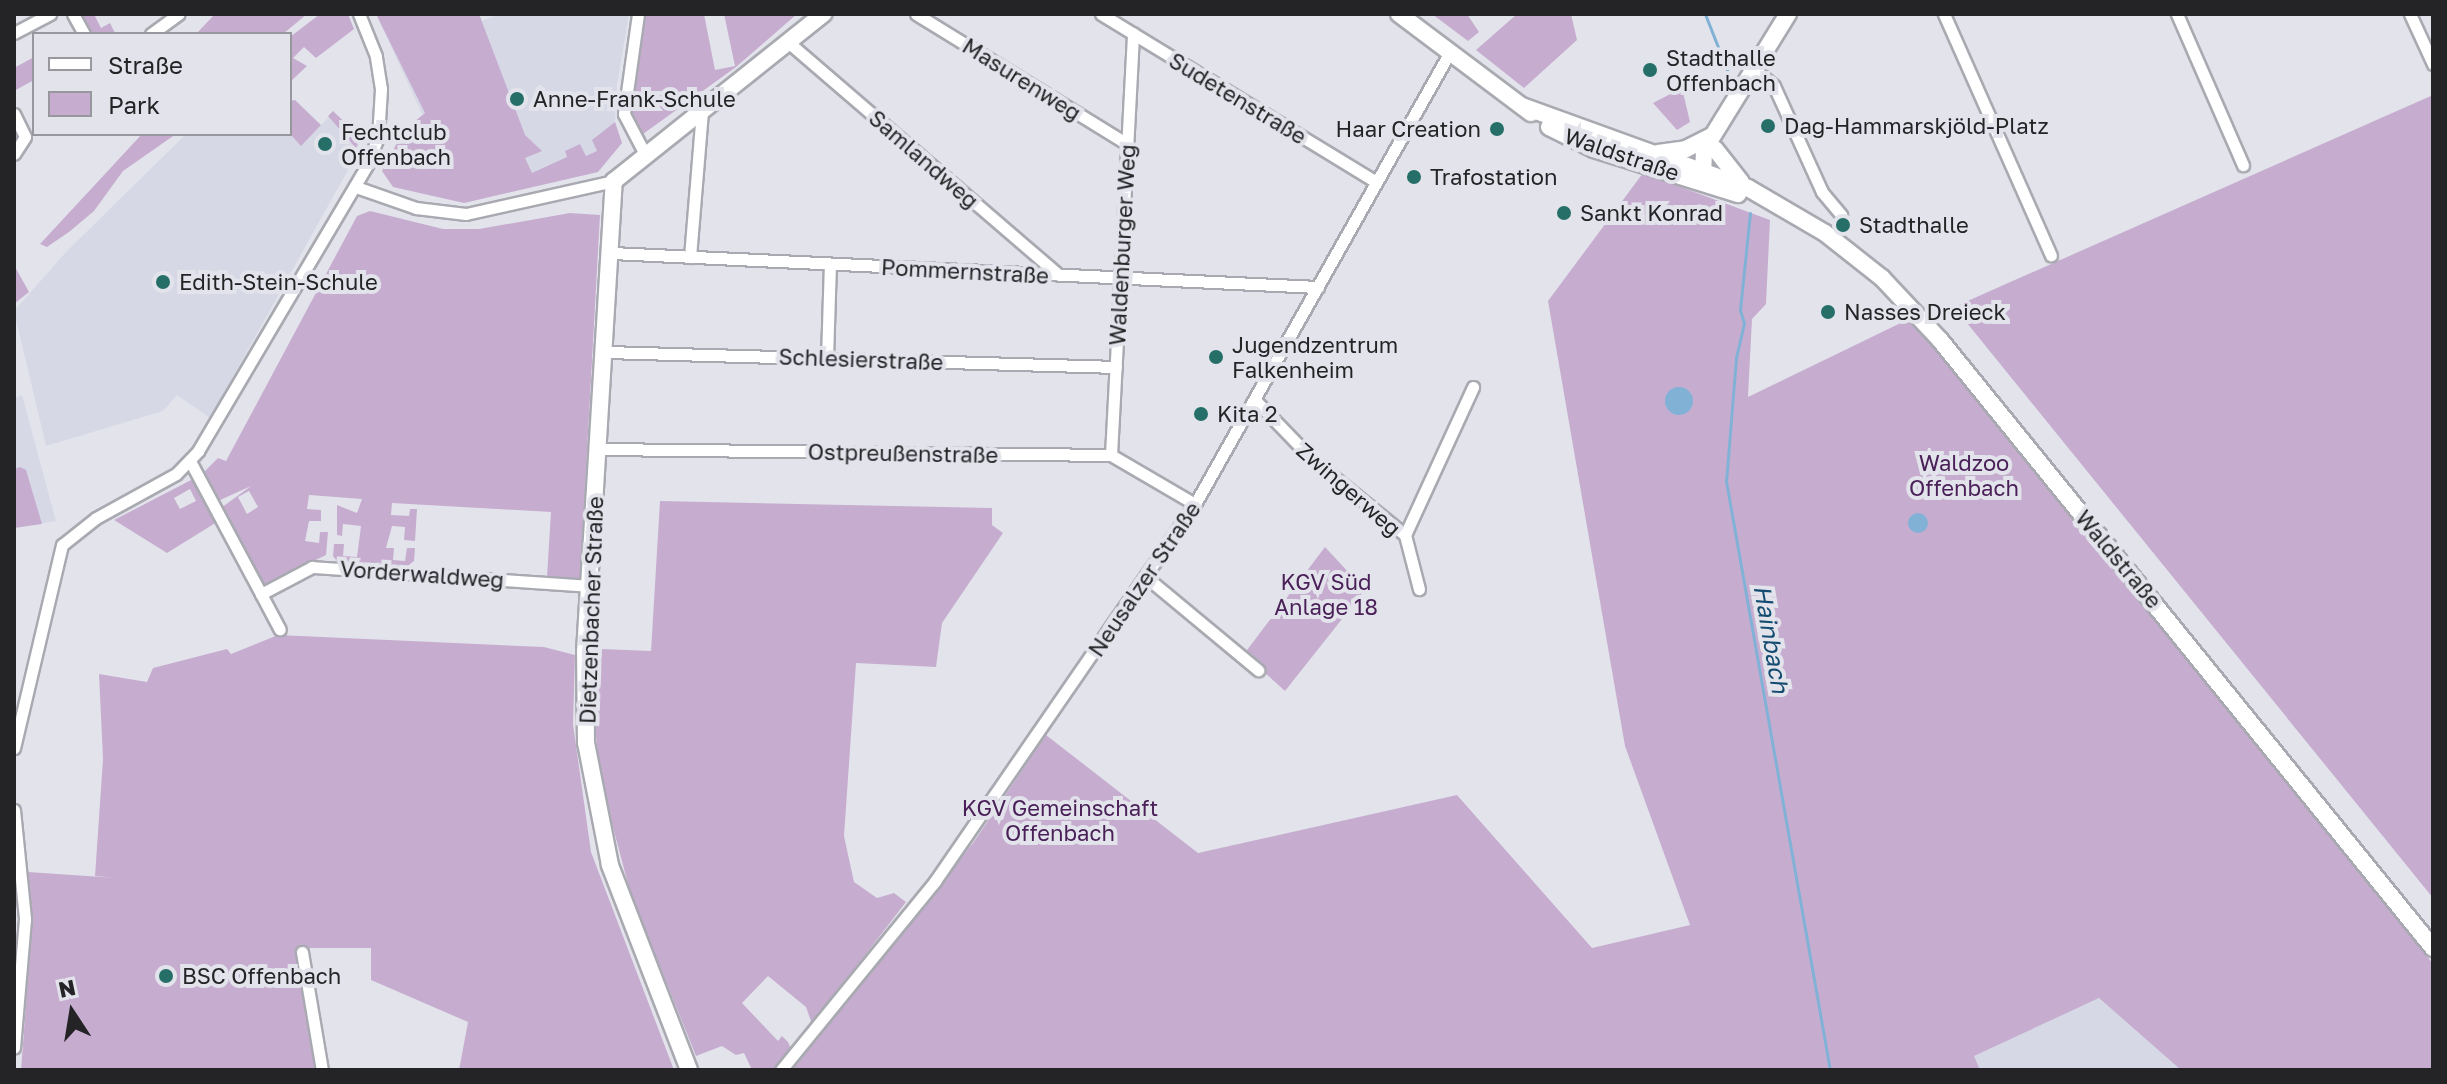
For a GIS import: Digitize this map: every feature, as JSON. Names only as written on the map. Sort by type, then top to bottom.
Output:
[{"type":"main road","points":[[614,181],[823,14]]},
{"type":"main road","name":"Waldstraße","points":[[1399,14],[1566,137],[1681,175],[1703,176],[1748,188],[1825,233],[1868,265],[1940,340],[2433,948]]},
{"type":"main road","points":[[1703,176],[1703,153],[1716,140],[1788,14]]},
{"type":"main road","name":"Waldstraße","points":[[1522,106],[1652,153],[1774,205]]},
{"type":"main road","points":[[1652,153],[1686,149],[1716,140]]},
{"type":"main road","points":[[1716,140],[1748,188]]},
{"type":"main road","name":"Dietzenbacher Straße","points":[[614,181],[606,352],[589,586],[585,725],[597,814],[622,901],[689,1070]]},
{"type":"street","points":[[14,33],[50,14]]},
{"type":"street","points":[[73,14],[83,32]]},
{"type":"street","points":[[154,32],[179,14]]},
{"type":"street","points":[[14,748],[62,545],[83,526],[167,480],[190,461],[356,187],[378,137],[382,103],[378,64],[359,14]]},
{"type":"street","points":[[638,14],[624,114],[646,156]]},
{"type":"street","name":"Masurenweg","points":[[916,14],[1127,144]]},
{"type":"street","name":"Sudetenstraße","points":[[1101,14],[1375,181]]},
{"type":"street","points":[[1944,14],[2051,255]]},
{"type":"street","points":[[2177,14],[2243,165]]},
{"type":"street","points":[[2410,14],[2433,64]]},
{"type":"street","name":"Waldenburger Weg","points":[[1111,455],[1133,34]]},
{"type":"street","name":"Samlandweg","points":[[788,42],[1059,275]]},
{"type":"street","name":"Neusalzer Straße","points":[[781,1070],[935,881],[1195,504],[1256,401],[1375,181],[1451,50]]},
{"type":"street","points":[[1754,69],[1774,86],[1822,192],[1841,215]]},
{"type":"street","points":[[690,257],[702,111]]},
{"type":"street","points":[[14,114],[25,137],[14,154]]},
{"type":"street","points":[[356,187],[416,208],[466,214],[614,181]]},
{"type":"street","name":"Pommernstraße","points":[[612,253],[1318,287]]},
{"type":"street","points":[[827,358],[830,264]]},
{"type":"street","name":"Schlesierstraße","points":[[606,352],[1116,367]]},
{"type":"street","points":[[1405,535],[1473,387]]},
{"type":"street","name":"Zwingerweg","points":[[1256,401],[1314,461],[1405,535],[1419,589]]},
{"type":"street","name":"Ostpreußenstraße","points":[[599,449],[1111,455],[1195,504]]},
{"type":"street","points":[[190,461],[280,629]]},
{"type":"street","name":"Vorderwaldweg","points":[[261,594],[312,567],[589,586]]},
{"type":"street","points":[[1146,577],[1258,670]]},
{"type":"street","points":[[14,810],[25,919],[14,1048]]},
{"type":"street","points":[[302,952],[322,1070]]},
{"type":"shaded area","name":"Anne-Frank-Schule","points":[[376,14],[479,14],[482,21],[500,14],[629,14],[617,85],[615,122],[622,143],[598,172],[463,203]]},
{"type":"shaded area","name":"Edith-Stein-Schule","points":[[332,114],[360,142],[353,161],[210,418],[177,395],[163,411],[46,446],[14,311],[66,252],[184,136],[291,136],[301,145]]},
{"type":"shaded area","points":[[22,395],[56,521],[14,528],[14,398]]},
{"type":"shaded area","points":[[2099,998],[2181,1070],[1980,1070],[1973,1056]]},
{"type":"green space","points":[[82,14],[94,14],[101,28],[110,23],[114,32],[91,32]]},
{"type":"green space","points":[[215,14],[307,14],[285,32],[198,32]]},
{"type":"green space","points":[[320,14],[348,14],[354,29],[316,58],[304,47],[293,58],[307,66],[292,80],[292,35]]},
{"type":"green space","points":[[376,14],[479,14],[525,135],[542,151],[525,158],[532,173],[567,157],[565,151],[580,144],[586,156],[597,151],[592,140],[615,122],[622,143],[598,172],[464,203],[393,187],[382,171],[404,130],[425,113]]},
{"type":"green space","points":[[631,14],[704,14],[715,70],[735,66],[724,14],[797,14],[736,67],[643,134],[630,117],[641,35]]},
{"type":"green space","points":[[1432,14],[1467,14],[1479,32],[1468,41]]},
{"type":"green space","points":[[1517,14],[1571,14],[1577,40],[1524,88],[1476,50]]},
{"type":"green space","points":[[32,58],[32,81],[14,91],[14,68]]},
{"type":"green space","points":[[1682,88],[1690,122],[1677,130],[1653,103]]},
{"type":"green space","points":[[2433,95],[2433,898],[1954,307]]},
{"type":"green space","points":[[292,101],[321,125],[301,146],[292,136]]},
{"type":"green space","points":[[333,111],[360,137],[356,148],[328,116]]},
{"type":"green space","points":[[140,136],[173,136],[123,171],[94,211],[69,232],[47,247],[40,244]]},
{"type":"green space","points":[[1643,173],[1770,220],[1766,304],[1752,319],[1748,397],[1913,317],[2433,964],[2433,1070],[2181,1070],[2099,998],[1974,1056],[1980,1070],[787,1070],[973,843],[1046,735],[1198,853],[1457,795],[1592,948],[1690,925],[1625,746],[1548,301]]},
{"type":"green space","points":[[370,211],[443,229],[479,229],[570,213],[600,215],[580,580],[547,577],[551,512],[392,503],[391,515],[409,516],[410,509],[417,509],[415,541],[404,540],[405,527],[392,526],[386,548],[394,548],[393,560],[405,561],[407,548],[415,548],[414,561],[404,569],[340,565],[333,556],[334,544],[344,544],[343,556],[357,557],[361,526],[343,524],[342,536],[337,535],[337,505],[357,513],[362,499],[309,495],[307,509],[321,510],[321,521],[309,521],[305,541],[319,543],[320,532],[328,532],[326,555],[265,585],[246,555],[221,508],[251,486],[218,501],[203,473],[218,458],[226,461],[357,216]],"holes":[[[249,491],[258,507],[247,514],[238,497]]]},
{"type":"green space","points":[[14,265],[29,292],[14,304]]},
{"type":"green space","points":[[20,467],[26,470],[42,524],[14,528],[14,469]]},
{"type":"green space","points":[[193,479],[217,522],[167,553],[114,520]],"holes":[[[190,489],[196,501],[180,509],[174,498]]]},
{"type":"green space","points":[[660,501],[992,508],[992,525],[1003,533],[942,623],[936,667],[856,663],[844,836],[854,882],[877,898],[894,893],[906,902],[812,1024],[806,1007],[768,976],[742,1003],[778,1041],[782,1036],[788,1042],[791,1049],[776,1070],[752,1070],[744,1053],[736,1055],[722,1046],[696,1056],[631,895],[602,786],[593,712],[596,662],[601,649],[651,651]]},
{"type":"green space","name":"KGV Süd Anlage 18","points":[[1325,547],[1365,590],[1285,691],[1244,654]]},
{"type":"green space","points":[[278,635],[544,647],[575,655],[573,724],[591,852],[674,1070],[459,1070],[468,1022],[371,980],[371,948],[305,948],[300,949],[309,1002],[304,1004],[316,1070],[21,1070],[31,938],[28,872],[117,878],[95,876],[103,759],[99,674],[147,682],[153,668],[227,649],[231,654]]},
{"type":"water","points":[[1679,387],[1689,391],[1693,401],[1689,411],[1679,415],[1669,411],[1665,401],[1669,391]]},
{"type":"water","points":[[1918,513],[1925,516],[1928,523],[1925,530],[1918,533],[1911,530],[1908,523],[1911,516]]},
{"type":"waterway","name":"Hainbach","points":[[1705,14],[1729,75]]},
{"type":"waterway","name":"Hainbach","points":[[1750,213],[1740,310],[1744,323],[1736,358],[1726,481],[1830,1070]]},
{"type":"place","name":"Stadthalle Offenbach","points":[[1650,70]]},
{"type":"place","name":"Anne-Frank-Schule","points":[[517,99]]},
{"type":"place","name":"Dag-Hammarskjöld-Platz","points":[[1768,126]]},
{"type":"place","name":"Haar Creation","points":[[1497,129]]},
{"type":"place","name":"Fechtclub Offenbach","points":[[325,144]]},
{"type":"place","name":"Trafostation","points":[[1414,177]]},
{"type":"place","name":"Sankt Konrad","points":[[1564,213]]},
{"type":"place","name":"Stadthalle","points":[[1843,225]]},
{"type":"place","name":"Edith-Stein-Schule","points":[[163,282]]},
{"type":"place","name":"Nasses Dreieck","points":[[1828,312]]},
{"type":"place","name":"Jugendzentrum Falkenheim","points":[[1216,357]]},
{"type":"place","name":"Kita 2","points":[[1201,414]]},
{"type":"place","name":"BSC Offenbach","points":[[166,976]]},
{"type":"park label","name":"Waldzoo Offenbach","points":[[1964,474]]},
{"type":"park label","name":"KGV Gemeinschaft Offenbach","points":[[1060,820]]}]
